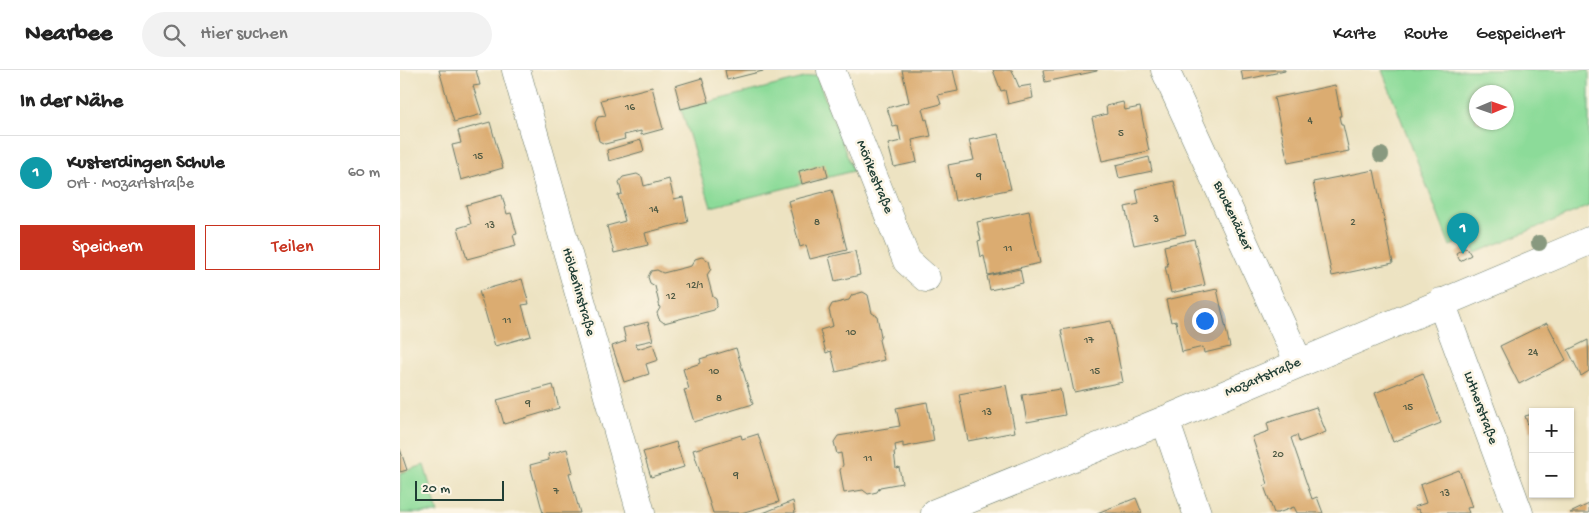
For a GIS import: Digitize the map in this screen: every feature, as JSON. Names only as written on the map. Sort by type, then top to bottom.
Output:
[{"type":"street","name":"Hölderlinstraße","points":[[516,70],[641,513]]},
{"type":"street","name":"Mörikestraße","points":[[831,70],[907,261],[926,278]]},
{"type":"street","name":"Bruckenäcker","points":[[1165,70],[1299,363]]},
{"type":"street","name":"Mozartstraße","points":[[935,513],[1165,420],[1589,241]]},
{"type":"street","name":"Lutherstraße","points":[[1441,302],[1519,513]]},
{"type":"street","points":[[1165,420],[1198,513]]},
{"type":"green space","points":[[1382,70],[1589,70],[1589,206],[1475,253],[1469,238],[1450,246]]},
{"type":"green space","points":[[816,75],[853,171],[711,207],[681,109]]},
{"type":"green space","points":[[424,465],[438,513],[400,513],[400,473]]},
{"type":"building","points":[[439,70],[476,70],[480,85],[473,86],[482,114],[454,122]]},
{"type":"building","points":[[725,70],[763,70],[763,71],[727,80]]},
{"type":"building","points":[[902,70],[953,70],[958,91],[938,95],[941,104],[922,109],[925,120],[927,119],[931,136],[912,140],[917,162],[894,167],[888,144],[901,141],[898,126],[893,127],[887,108],[909,102]]},
{"type":"building","points":[[993,70],[1012,70],[1019,87],[1031,85],[1033,98],[1008,104],[1005,90],[1001,91]]},
{"type":"building","points":[[1043,70],[1097,70],[1097,71],[1045,82]]},
{"type":"building","points":[[1241,70],[1285,70],[1285,71],[1243,80]]},
{"type":"building","points":[[702,78],[709,102],[681,109],[675,86]]},
{"type":"building","points":[[1335,85],[1341,116],[1339,116],[1349,151],[1288,163],[1274,98]]},
{"type":"building","points":[[652,87],[663,129],[641,135],[641,131],[624,135],[625,139],[605,144],[599,141],[595,123],[598,117],[606,116],[601,100]]},
{"type":"building","points":[[1123,102],[1125,110],[1140,107],[1149,151],[1102,161],[1092,118],[1107,114],[1106,106]]},
{"type":"building","points":[[490,122],[503,168],[461,180],[452,145],[461,143],[458,131]]},
{"type":"building","points":[[998,134],[1011,189],[955,201],[948,165],[974,160],[969,140]]},
{"type":"building","points":[[641,140],[644,151],[609,161],[607,150]]},
{"type":"building","points":[[1149,157],[1152,171],[1119,178],[1116,165]]},
{"type":"building","points":[[825,164],[828,177],[802,184],[799,171]]},
{"type":"building","points":[[1374,170],[1393,263],[1332,276],[1313,182]]},
{"type":"building","points":[[637,174],[642,177],[644,186],[669,179],[674,199],[683,197],[688,222],[645,233],[648,245],[614,253],[607,226],[625,221],[618,195],[622,194],[619,182],[623,177]]},
{"type":"building","points":[[1174,181],[1186,234],[1134,245],[1125,207],[1139,204],[1136,189]]},
{"type":"building","points":[[832,190],[847,250],[810,259],[806,245],[800,247],[788,201]]},
{"type":"building","points":[[502,195],[507,214],[511,213],[517,234],[513,235],[516,246],[467,259],[458,228],[471,224],[466,205]]},
{"type":"building","points":[[1029,211],[1040,263],[988,275],[984,256],[981,257],[978,241],[981,240],[977,222]]},
{"type":"building","points":[[1194,239],[1205,285],[1171,293],[1165,266],[1168,266],[1164,246]]},
{"type":"building","points":[[1466,247],[1471,255],[1460,261],[1456,253]]},
{"type":"building","points":[[855,251],[860,275],[835,281],[829,257]]},
{"type":"building","points":[[702,257],[709,261],[711,269],[707,275],[717,305],[714,310],[664,323],[659,319],[657,313],[660,308],[655,286],[650,283],[648,277],[651,271],[657,270],[663,273],[691,266],[695,259]]},
{"type":"building","points":[[1020,269],[1023,283],[990,290],[987,276]]},
{"type":"building","points":[[522,279],[529,304],[522,305],[531,336],[495,346],[479,291]]},
{"type":"building","points":[[1217,289],[1230,347],[1204,353],[1203,347],[1182,352],[1176,321],[1171,322],[1166,300]]},
{"type":"building","points":[[863,292],[868,295],[872,313],[877,316],[881,336],[879,340],[884,360],[836,372],[831,351],[826,353],[820,330],[833,326],[829,310],[832,304],[849,300],[852,295]]},
{"type":"building","points":[[1111,321],[1123,382],[1074,392],[1061,330]]},
{"type":"building","points":[[648,322],[653,340],[635,344],[638,349],[653,344],[658,360],[646,364],[649,374],[624,382],[612,346],[626,341],[623,328]]},
{"type":"building","points":[[1547,323],[1566,360],[1519,384],[1500,346]]},
{"type":"building","points":[[1588,340],[1589,371],[1581,376],[1568,350]]},
{"type":"building","points":[[736,348],[753,404],[694,422],[684,390],[689,389],[683,369],[701,363],[700,359]]},
{"type":"building","points":[[1423,373],[1441,423],[1393,442],[1375,393]]},
{"type":"building","points":[[553,385],[559,408],[504,424],[497,400]]},
{"type":"building","points":[[1006,385],[1015,432],[968,441],[959,394]]},
{"type":"building","points":[[1060,389],[1065,415],[1027,422],[1022,395]]},
{"type":"building","points":[[927,402],[934,441],[903,447],[903,443],[895,445],[896,468],[899,467],[902,483],[880,487],[877,492],[868,494],[863,490],[844,493],[840,470],[843,465],[841,453],[837,454],[834,442],[838,436],[900,426],[896,408]]},
{"type":"building","points":[[1316,407],[1326,432],[1299,442],[1297,435],[1291,438],[1312,499],[1317,497],[1323,513],[1297,513],[1294,507],[1274,513],[1264,486],[1268,484],[1252,437],[1269,431],[1267,423]]},
{"type":"building","points":[[1529,415],[1529,428],[1525,416]]},
{"type":"building","points":[[758,434],[779,502],[741,513],[713,513],[693,450],[741,435],[742,439]]},
{"type":"building","points":[[676,442],[684,467],[651,477],[643,452]]},
{"type":"building","points":[[400,449],[407,470],[400,472]]},
{"type":"building","points":[[567,449],[573,472],[569,473],[580,513],[543,513],[530,465],[549,460],[548,454]]},
{"type":"building","points":[[1459,470],[1472,507],[1467,508],[1469,513],[1420,513],[1418,509],[1416,510],[1414,507],[1426,503],[1420,485]]},
{"type":"building","points":[[1136,498],[1142,513],[1097,513]]},
{"type":"building","points":[[793,501],[795,513],[763,513]]},
{"type":"building","points":[[1589,504],[1589,513],[1570,513]]},
{"type":"place","name":"Kusterdingen Schule","points":[[1463,254]]}]
